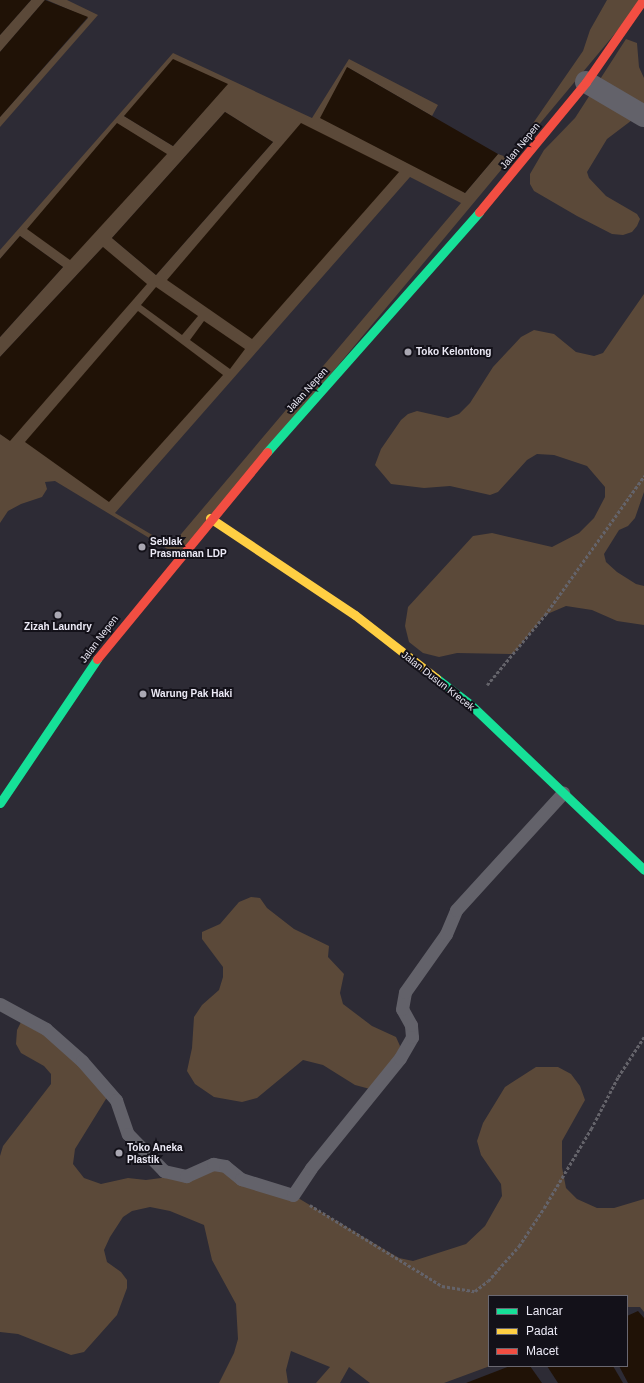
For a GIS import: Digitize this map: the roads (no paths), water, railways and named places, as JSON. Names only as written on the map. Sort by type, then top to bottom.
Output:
[{"type":"street","name":"Jalan Nepen","points":[[0,803],[106,646],[210,518],[488,202],[586,82],[643,0]]},
{"type":"street","points":[[586,82],[644,116]]},
{"type":"street","name":"Jalan Dusun Krecek","points":[[210,518],[355,616],[471,705],[644,870]]},
{"type":"lane","points":[[0,1004],[46,1028],[82,1061],[116,1100],[128,1134],[164,1171],[186,1176],[213,1164],[225,1166],[241,1179],[293,1195],[311,1168],[406,1048],[412,1037],[411,1026],[402,1009],[404,996],[446,934],[456,910],[563,793]]},
{"type":"place","name":"Toko Kelontong","points":[[408,352]]},
{"type":"place","name":"Seblak Prasmanan LDP","points":[[142,547]]},
{"type":"place","name":"Zizah Laundry","points":[[58,615]]},
{"type":"place","name":"Warung Pak Haki","points":[[143,694]]},
{"type":"place","name":"Toko Aneka Plastik","points":[[119,1153]]}]
